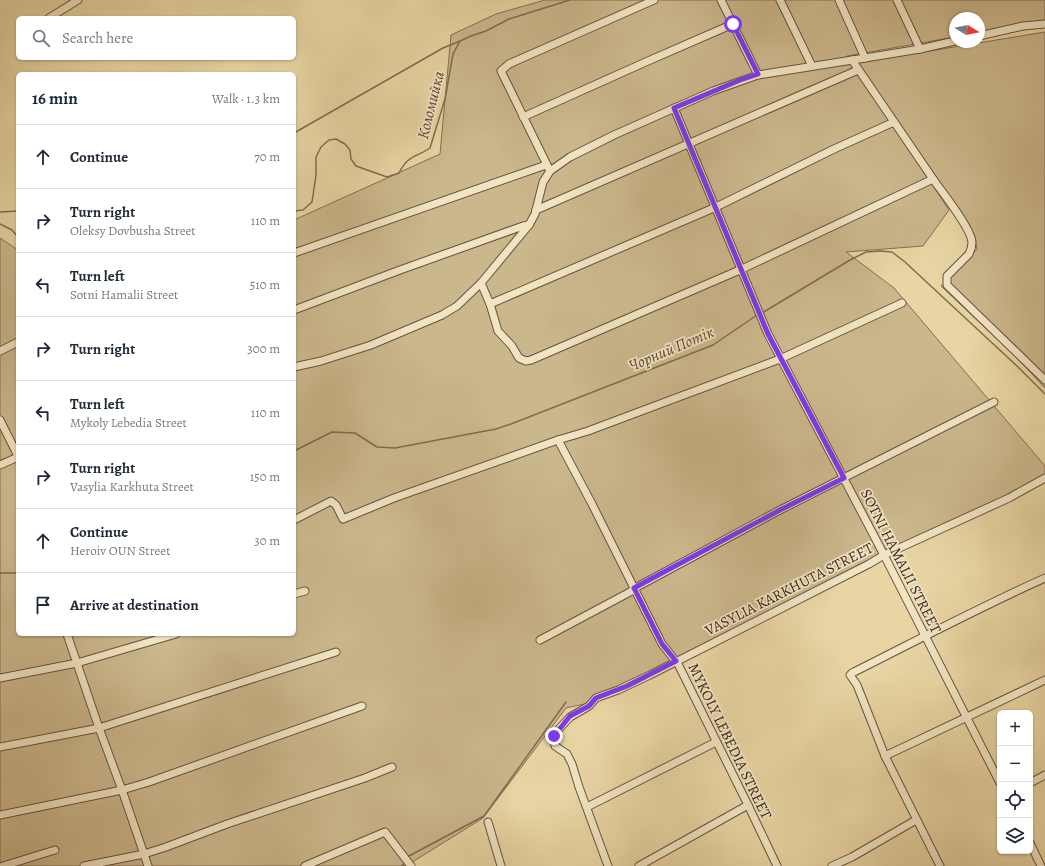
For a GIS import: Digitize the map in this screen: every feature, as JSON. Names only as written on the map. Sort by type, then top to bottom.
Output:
[{"type":"street","points":[[52,16],[78,0]]},
{"type":"street","points":[[296,367],[358,350],[442,315],[457,306],[481,283],[529,225],[536,210],[548,168],[501,71],[509,64],[654,0]]},
{"type":"street","points":[[721,0],[758,74]]},
{"type":"street","points":[[780,0],[812,66]]},
{"type":"street","points":[[839,0],[865,58]]},
{"type":"street","points":[[897,0],[920,49]]},
{"type":"street","points":[[523,117],[648,60],[733,24]]},
{"type":"street","points":[[985,35],[1023,26],[1045,24]]},
{"type":"street","points":[[296,251],[548,168],[614,135],[674,108],[758,74],[920,49],[949,42]]},
{"type":"street","points":[[852,60],[967,229],[972,242],[971,250],[969,254],[947,276],[947,285],[1042,372],[1045,380]]},
{"type":"street","points":[[536,210],[858,70]]},
{"type":"street","name":"SOTNI HAMALII STREET","points":[[674,108],[742,269],[758,311],[780,359],[884,555],[1000,782]]},
{"type":"street","points":[[490,304],[716,207],[834,149],[894,122]]},
{"type":"street","points":[[481,283],[490,304],[498,331],[512,346],[519,358],[526,361],[531,360],[742,269],[933,179]]},
{"type":"street","points":[[296,309],[516,228],[529,225]]},
{"type":"street","points":[[296,519],[331,501],[336,505],[343,519],[394,498],[558,440],[588,431],[780,359],[902,303]]},
{"type":"street","points":[[0,351],[16,343]]},
{"type":"street","points":[[540,640],[778,511],[994,402]]},
{"type":"street","points":[[0,420],[16,452]]},
{"type":"street","name":"MYKOLY LEBEDIA STREET","points":[[558,440],[662,644],[676,661],[777,866]]},
{"type":"street","points":[[0,465],[16,457]]},
{"type":"street","name":"VASYLIA KARKHUTA STREET","points":[[587,807],[567,754],[555,746],[554,741],[555,734],[570,716],[589,706],[596,698],[627,686],[864,567],[884,555],[1009,498],[1045,478]]},
{"type":"street","points":[[940,866],[885,756],[857,685],[850,675],[1000,598],[1045,578]]},
{"type":"street","points":[[296,593],[305,591]]},
{"type":"street","points":[[68,636],[98,728],[122,790],[148,866]]},
{"type":"street","points":[[0,678],[77,663],[169,636]]},
{"type":"street","points":[[0,747],[98,728],[336,652]]},
{"type":"street","points":[[885,756],[1045,680]]},
{"type":"street","points":[[0,816],[122,790],[149,782],[362,706]]},
{"type":"street","points":[[608,866],[587,807],[716,742]]},
{"type":"street","points":[[84,866],[144,854],[181,843],[227,824],[365,778],[392,767]]},
{"type":"street","points":[[1032,782],[1045,775]]},
{"type":"street","points":[[639,866],[748,805]]},
{"type":"street","points":[[832,866],[852,857],[916,820]]},
{"type":"street","points":[[488,822],[501,866]]},
{"type":"street","points":[[304,866],[385,832],[411,866]]},
{"type":"street","points":[[1033,849],[1041,866]]},
{"type":"street","points":[[3,866],[55,850]]},
{"type":"shaded area","points":[[545,0],[1045,0],[1045,20],[985,31],[985,12],[949,12],[949,38],[847,56],[949,210],[923,246],[846,252],[894,288],[1045,466],[1045,477],[598,701],[566,708],[483,818],[406,866],[0,866],[0,238],[16,249],[16,636],[296,636],[296,219],[440,154],[451,35],[496,14]]},
{"type":"shaded area","points":[[1045,32],[1045,388],[1019,360],[941,286],[977,249],[974,234],[857,63],[949,48],[985,48],[985,42]]},
{"type":"waterway","name":"Коломийка","points":[[296,211],[303,210],[312,202],[316,175],[316,157],[321,147],[329,140],[336,139],[345,144],[350,150],[351,159],[356,166],[387,177],[399,173],[402,167],[409,160],[430,148],[445,99],[453,54],[460,41],[486,31],[509,19],[570,0]]},
{"type":"waterway","points":[[296,132],[443,48],[460,41]]},
{"type":"waterway","points":[[0,212],[16,211]]},
{"type":"waterway","name":"Коломийка","points":[[0,224],[12,230],[16,235]]},
{"type":"waterway","name":"Чорний Потік","points":[[762,313],[866,252],[892,252],[905,262],[1045,394]]},
{"type":"waterway","name":"Чорний Потік","points":[[296,450],[332,432],[355,433],[377,447],[395,448],[496,429],[713,345],[757,315]]},
{"type":"waterway","name":"Чорний Потік","points":[[0,573],[16,573]]},
{"type":"waterway","points":[[409,856],[484,816],[566,702]]},
{"type":"route","points":[[554,736],[570,716],[589,706],[596,698],[627,686],[676,661],[662,644],[634,588],[778,511],[844,478],[768,334],[674,108],[758,74],[733,24]]}]
